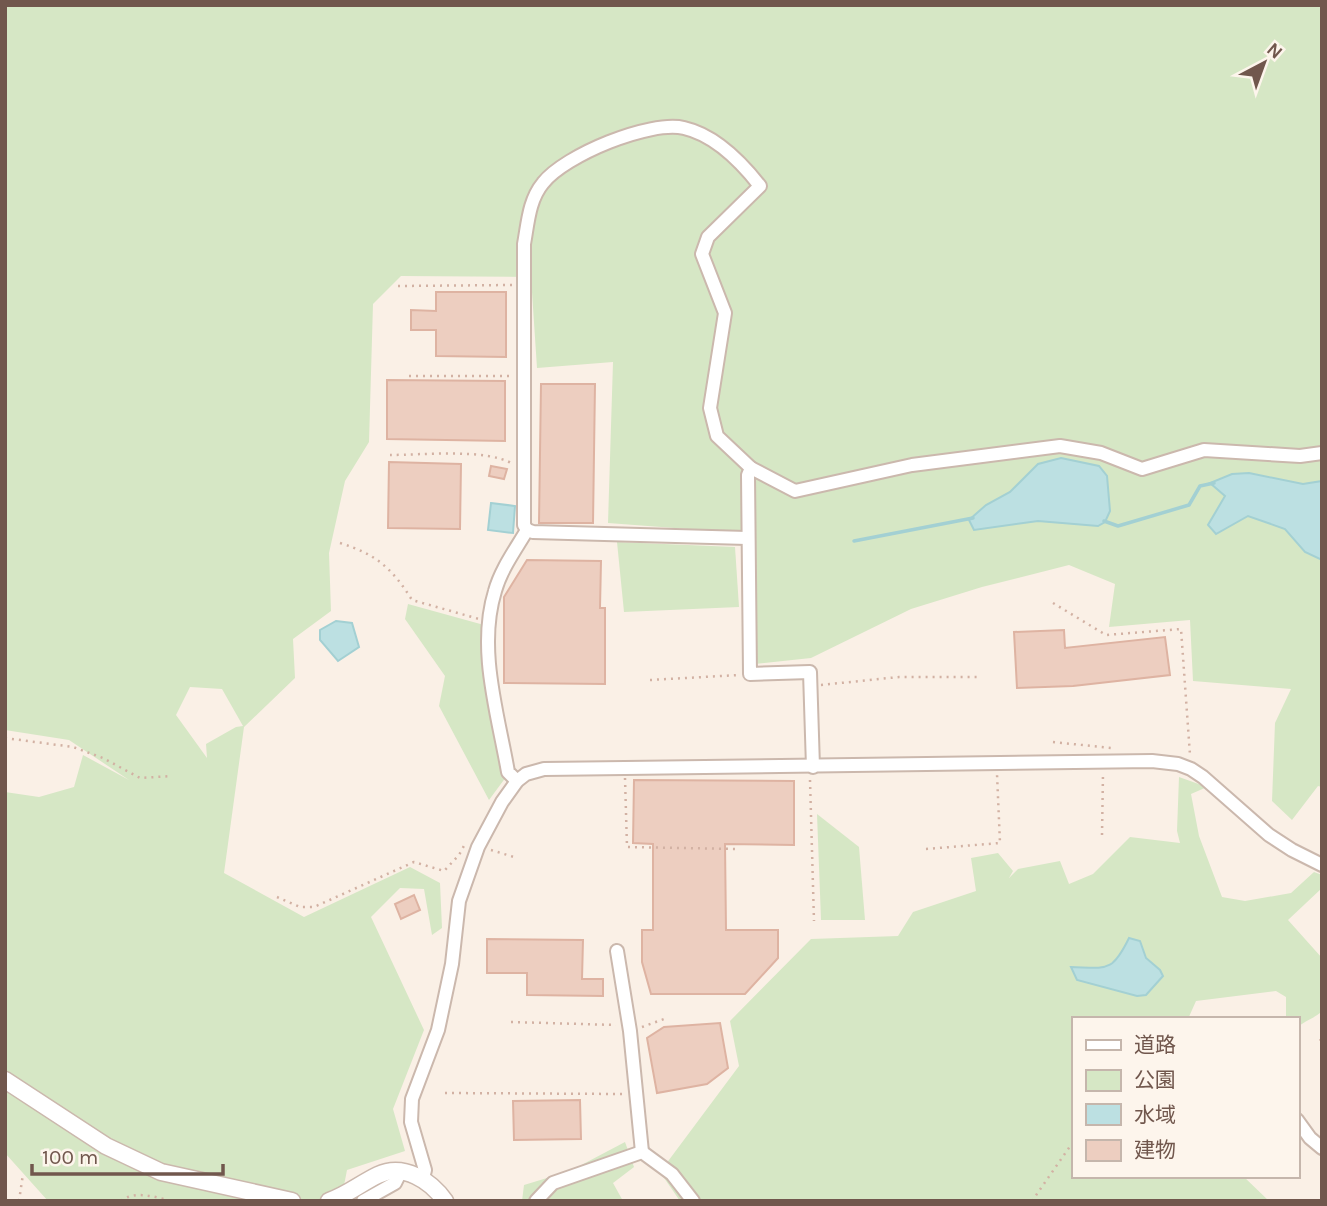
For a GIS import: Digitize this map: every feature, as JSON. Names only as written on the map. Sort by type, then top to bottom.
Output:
[{"type":"street","points":[[747,538],[533,532],[527,530],[524,525],[522,285],[524,244],[532,202],[544,181],[570,159],[654,128],[684,128],[712,141],[744,166],[760,186],[708,237],[702,254],[725,313],[710,408],[717,436],[751,468],[796,491],[912,465],[1060,446],[1101,453],[1142,469],[1204,450],[1300,456],[1322,453]]},
{"type":"street","points":[[751,468],[748,475],[747,538],[750,674],[810,672],[813,767]]},
{"type":"street","points":[[517,781],[508,772],[489,666],[489,619],[499,579],[527,530]]},
{"type":"street","points":[[423,1178],[425,1170],[411,1122],[412,1100],[438,1030],[452,964],[458,901],[478,846],[502,802],[517,781],[526,774],[544,769],[1152,761],[1178,764],[1203,776],[1269,835],[1322,865]]},
{"type":"street","points":[[617,951],[630,1031],[642,1152],[672,1174],[693,1201]]},
{"type":"street","points":[[5,1080],[106,1146],[161,1172],[292,1201]]},
{"type":"street","points":[[1299,1123],[1310,1138],[1322,1148]]},
{"type":"street","points":[[536,1201],[553,1183],[642,1152]]},
{"type":"street","points":[[363,1201],[395,1183],[400,1173]]},
{"type":"street","points":[[329,1201],[382,1174],[400,1173],[423,1178],[436,1188],[445,1201]]},
{"type":"path","points":[[398,286],[522,285]]},
{"type":"path","points":[[409,376],[524,376]]},
{"type":"path","points":[[390,455],[466,454],[505,459],[525,471]]},
{"type":"path","points":[[340,543],[365,550],[397,576],[412,600],[474,618],[489,619]]},
{"type":"path","points":[[1053,603],[1107,635],[1181,629],[1191,769]]},
{"type":"path","points":[[650,680],[750,674]]},
{"type":"path","points":[[810,686],[899,677],[979,677]]},
{"type":"path","points":[[5,738],[73,747],[103,758],[140,778],[172,776]]},
{"type":"path","points":[[1102,835],[1103,762]]},
{"type":"path","points":[[926,849],[1000,843],[996,764]]},
{"type":"path","points":[[813,767],[810,776],[814,921]]},
{"type":"path","points":[[625,768],[627,847],[739,849]]},
{"type":"path","points":[[277,897],[300,907],[314,907],[414,862],[444,871],[471,835]]},
{"type":"path","points":[[478,846],[514,857]]},
{"type":"path","points":[[511,1023],[612,1023],[630,1031],[664,1019]]},
{"type":"path","points":[[444,1093],[637,1094]]},
{"type":"path","points":[[1032,1201],[1072,1143]]},
{"type":"path","points":[[19,1201],[23,1174]]},
{"type":"path","points":[[121,1201],[125,1197],[143,1195],[172,1201]]},
{"type":"green space","points":[[5,5],[1322,5],[1322,481],[1303,484],[1249,473],[1211,483],[1226,496],[1216,534],[1248,516],[1285,529],[1305,552],[1322,560],[1322,787],[1318,786],[1292,820],[1272,801],[1275,723],[1291,689],[1193,681],[1190,620],[1109,627],[1115,584],[1069,565],[982,587],[911,609],[811,658],[755,664],[754,543],[741,533],[608,523],[613,362],[537,368],[531,277],[401,276],[373,304],[369,442],[345,481],[329,553],[331,611],[293,639],[295,678],[244,727],[224,873],[304,917],[410,867],[440,883],[442,928],[432,935],[424,889],[400,888],[371,917],[424,1030],[393,1109],[405,1151],[347,1170],[341,1201],[48,1201],[5,1153],[5,792],[39,797],[74,787],[83,755],[129,780],[69,740],[5,730]],"holes":[[[1062,458],[1099,466],[1107,476],[1098,526],[1038,521],[974,530],[986,505]],[[190,687],[222,689],[243,726],[236,727],[206,744],[207,758],[176,715]]]},
{"type":"green space","points":[[617,542],[735,547],[739,607],[624,612]]},
{"type":"green space","points":[[408,604],[484,625],[481,661],[506,777],[489,800],[439,706],[445,676],[405,619]]},
{"type":"green space","points":[[1179,777],[1207,787],[1191,794],[1199,836],[1222,897],[1245,901],[1291,893],[1314,872],[1322,875],[1322,888],[1288,920],[1322,958],[1322,1011],[1299,1026],[1299,1017],[1286,1017],[1286,997],[1276,991],[1196,1001],[1189,1017],[1072,1017],[1072,1178],[1245,1178],[1269,1201],[680,1201],[660,1172],[739,1066],[730,1021],[811,939],[898,936],[913,912],[976,891],[971,858],[998,853],[1013,871],[1009,878],[1018,869],[1060,861],[1069,884],[1093,874],[1130,837],[1180,843],[1177,831]],"holes":[[[1140,942],[1146,958],[1160,970],[1078,980],[1072,967],[1104,968]]]},
{"type":"green space","points":[[817,814],[859,847],[865,920],[821,920]]},
{"type":"green space","points":[[625,1142],[634,1167],[613,1183],[623,1201],[522,1201],[524,1185],[570,1171]]},
{"type":"water","points":[[1061,458],[1099,466],[1107,476],[1110,511],[1105,522],[1098,526],[1038,521],[974,530],[969,520],[986,505],[1010,492],[1038,464]]},
{"type":"water","points":[[1249,473],[1303,484],[1322,481],[1322,560],[1305,552],[1285,529],[1248,516],[1216,534],[1208,525],[1225,496],[1210,483],[1232,474]]},
{"type":"water","points":[[491,503],[515,506],[513,533],[488,530]]},
{"type":"water","points":[[336,621],[352,623],[359,647],[338,661],[320,640],[320,630]]},
{"type":"water","points":[[1129,938],[1140,941],[1146,958],[1163,976],[1146,995],[1137,996],[1077,980],[1071,967],[1093,968],[1113,963]]},
{"type":"building","points":[[436,292],[506,292],[506,357],[436,356],[436,330],[411,330],[411,310],[436,311]]},
{"type":"building","points":[[387,380],[505,381],[505,441],[387,439]]},
{"type":"building","points":[[541,384],[595,384],[593,523],[539,523]]},
{"type":"building","points":[[389,462],[461,464],[460,529],[388,528]]},
{"type":"building","points":[[491,466],[507,469],[504,479],[489,476]]},
{"type":"building","points":[[527,560],[601,561],[600,608],[605,608],[605,684],[504,683],[504,597]]},
{"type":"building","points":[[1064,630],[1065,648],[1165,637],[1170,675],[1073,686],[1017,688],[1014,632]]},
{"type":"building","points":[[634,780],[794,781],[794,845],[725,844],[726,930],[778,930],[778,958],[745,994],[651,994],[642,962],[642,930],[653,930],[653,844],[633,843]]},
{"type":"building","points":[[414,895],[420,910],[401,919],[395,904]]},
{"type":"building","points":[[487,939],[583,940],[582,979],[603,979],[603,996],[527,995],[527,973],[487,973]]},
{"type":"building","points":[[720,1023],[728,1068],[707,1084],[657,1093],[647,1038],[664,1027]]},
{"type":"building","points":[[580,1100],[581,1139],[514,1140],[513,1101]]},
{"type":"waterway","points":[[1104,521],[1118,526],[1189,505],[1200,486],[1214,483]]},
{"type":"waterway","points":[[854,541],[973,518]]}]
